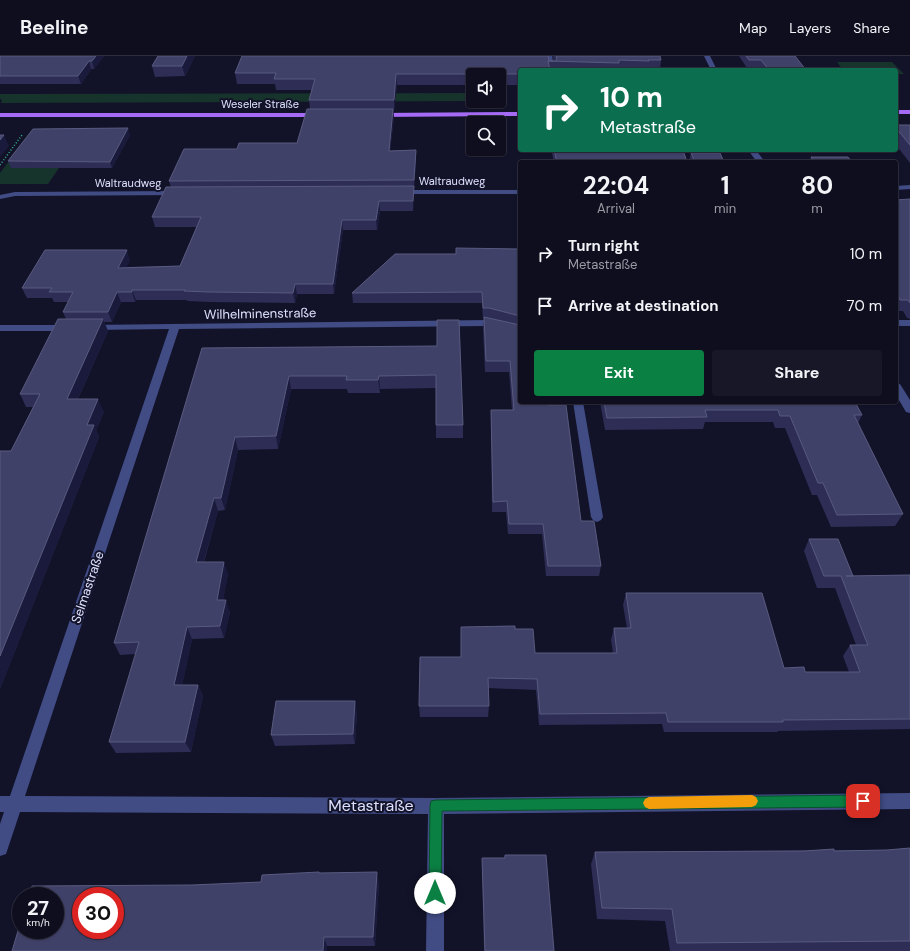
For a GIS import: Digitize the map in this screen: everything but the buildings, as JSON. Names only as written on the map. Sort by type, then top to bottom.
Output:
[{"type":"main road","points":[[898,112],[910,112]]},
{"type":"main road","points":[[370,115],[518,114]]},
{"type":"main road","name":"Weseler Straße","points":[[0,115],[331,115]]},
{"type":"street","points":[[549,56],[552,68]]},
{"type":"street","points":[[707,56],[713,68]]},
{"type":"street","points":[[898,188],[910,187]]},
{"type":"street","name":"Waltraudweg","points":[[394,192],[518,192]]},
{"type":"street","name":"Waltraudweg","points":[[0,198],[15,194],[189,193]]},
{"type":"street","name":"Wilhelminenstraße","points":[[0,328],[488,323],[518,330]]},
{"type":"street","points":[[898,323],[910,323]]},
{"type":"street","name":"Selmastraße","points":[[0,848],[7,804],[175,326]]},
{"type":"street","points":[[898,389],[910,409]]},
{"type":"street","points":[[578,404],[597,517]]},
{"type":"street","name":"Metastraße","points":[[7,804],[436,806],[910,800]]},
{"type":"street","points":[[434,951],[436,806]]},
{"type":"path","points":[[0,165],[26,130]]},
{"type":"green space","points":[[837,62],[892,62],[898,68],[842,68]]},
{"type":"green space","points":[[898,68],[904,74],[898,74]]},
{"type":"green space","points":[[466,93],[466,101],[1,103],[2,100],[0,99],[0,94]]},
{"type":"green space","points":[[32,130],[85,130],[48,184],[0,184],[0,173]]},
{"type":"slow traffic","points":[[649,803],[752,801]]},
{"type":"route","points":[[435,893],[436,806],[863,801]]}]
